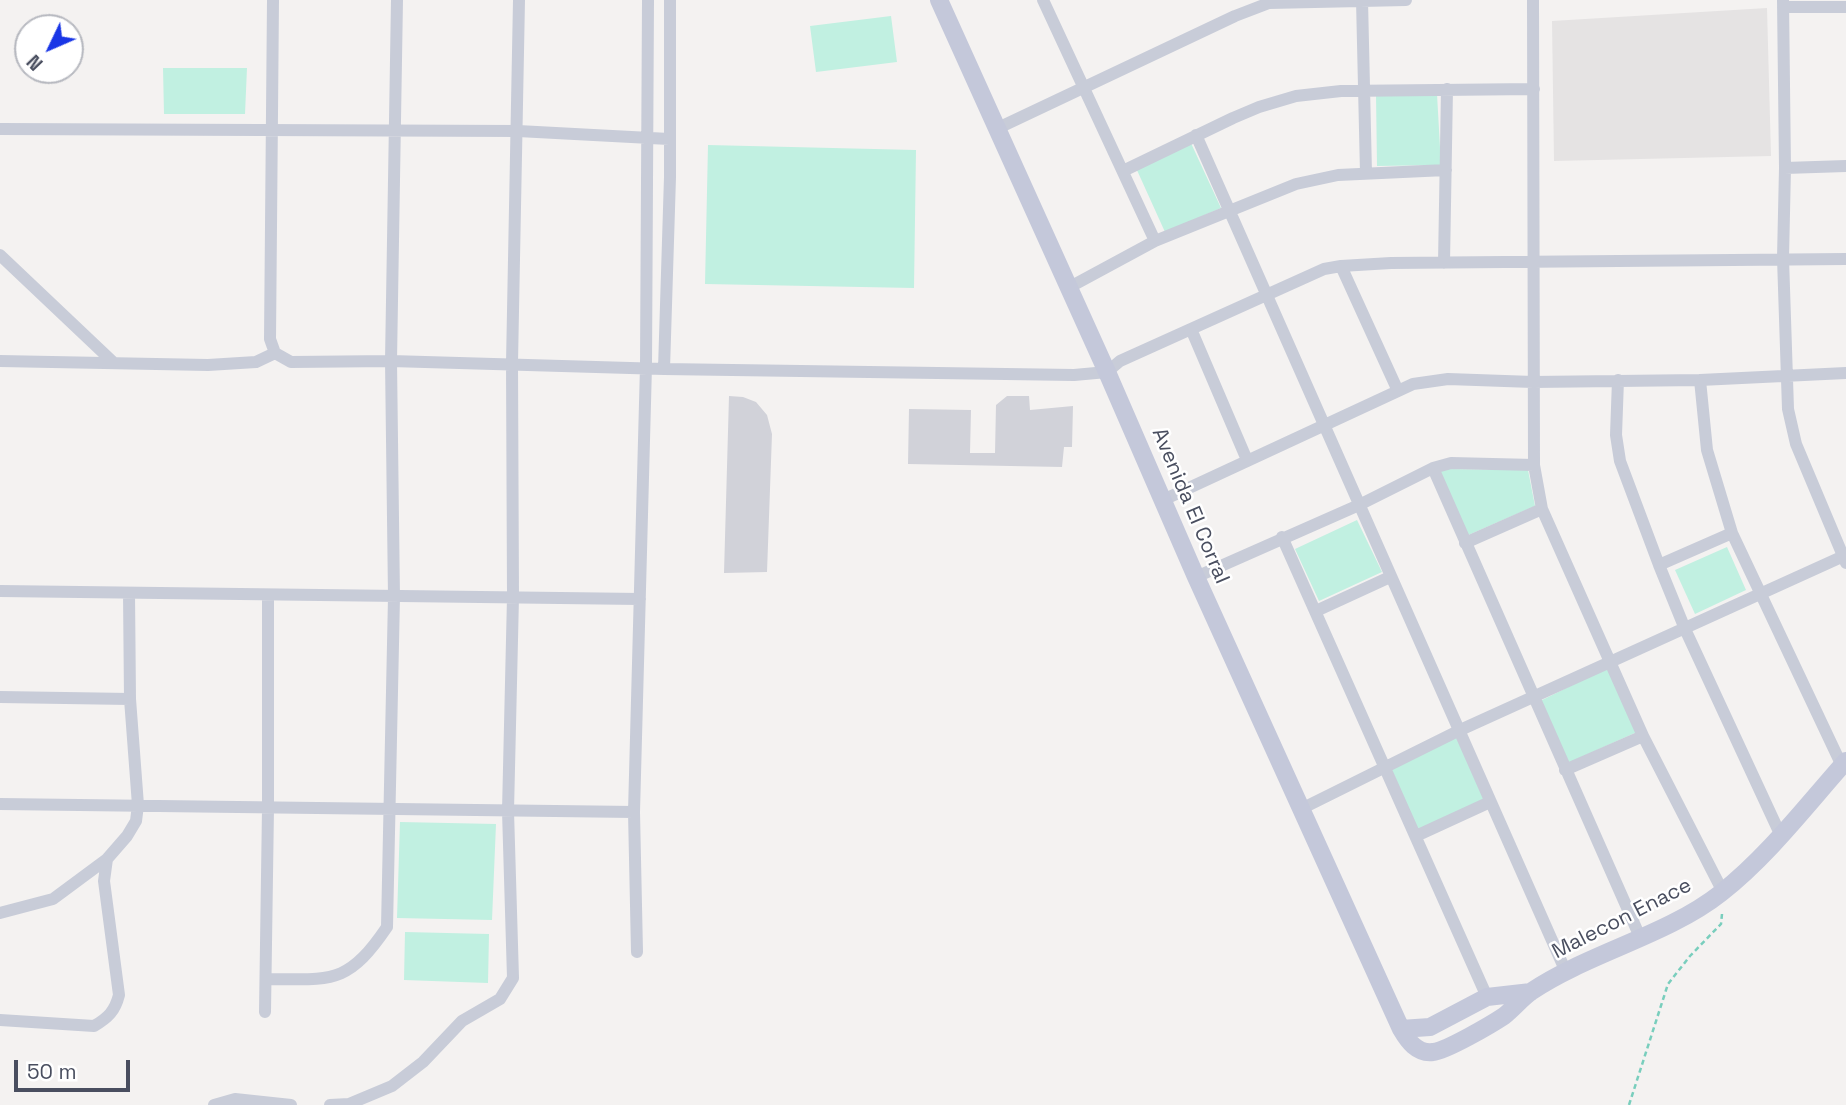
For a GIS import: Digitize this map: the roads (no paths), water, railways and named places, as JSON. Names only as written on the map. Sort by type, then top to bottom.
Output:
[{"type":"street","points":[[273,0],[270,339],[275,353],[290,362],[391,360],[646,366],[664,369],[1074,375],[1107,372],[1120,361],[1265,295],[1324,269],[1341,266],[1846,259]]},
{"type":"street","points":[[266,979],[337,976],[357,965],[387,927],[394,597],[391,360],[397,0]]},
{"type":"street","points":[[330,1105],[349,1104],[392,1086],[423,1062],[462,1021],[500,999],[513,978],[508,811],[519,0]]},
{"type":"street","points":[[637,952],[634,812],[646,366],[648,0]]},
{"type":"street","points":[[664,369],[670,0]]},
{"type":"street","name":"Avenida El Corral","points":[[940,0],[1196,577],[1401,1029]]},
{"type":"street","points":[[1362,0],[1366,173]]},
{"type":"street","points":[[996,129],[1269,2],[1406,0]]},
{"type":"street","points":[[1533,0],[1534,465],[1542,509],[1643,736],[1723,892]]},
{"type":"street","points":[[1046,1],[1082,87],[1156,241]]},
{"type":"street","points":[[1301,808],[1458,732],[1845,558],[1796,444],[1788,409],[1783,258],[1783,3],[1846,7]]},
{"type":"street","points":[[1444,263],[1447,89]]},
{"type":"street","points":[[1123,171],[1259,107],[1296,96],[1364,91],[1534,89]]},
{"type":"street","points":[[0,129],[518,131],[647,140],[669,139]]},
{"type":"street","points":[[1196,135],[1566,972]]},
{"type":"street","points":[[1785,168],[1846,166]]},
{"type":"street","points":[[1068,288],[1156,241],[1318,177],[1446,170]]},
{"type":"street","points":[[0,255],[114,363]]},
{"type":"street","points":[[1341,266],[1398,391]]},
{"type":"street","points":[[1191,329],[1247,460]]},
{"type":"street","points":[[0,361],[247,363],[265,359],[275,353]]},
{"type":"street","points":[[1163,500],[1413,384],[1448,379],[1533,382],[1700,380],[1846,373]]},
{"type":"street","points":[[1618,380],[1616,435],[1620,461],[1685,629],[1781,836]]},
{"type":"street","points":[[1700,380],[1707,450],[1732,533],[1844,764]]},
{"type":"street","points":[[1196,577],[1359,505],[1433,468],[1451,463],[1534,465]]},
{"type":"street","points":[[1433,468],[1640,937]]},
{"type":"street","points":[[1465,543],[1542,509]]},
{"type":"street","points":[[1659,565],[1732,533]]},
{"type":"street","points":[[1282,537],[1487,997]]},
{"type":"street","points":[[1316,611],[1390,577]]},
{"type":"street","points":[[0,591],[640,598]]},
{"type":"street","points":[[0,913],[53,899],[107,859],[128,836],[136,821],[138,805],[130,699],[129,593]]},
{"type":"street","points":[[265,1012],[268,595]]},
{"type":"street","points":[[0,698],[130,699]]},
{"type":"street","points":[[1565,770],[1643,736]]},
{"type":"street","name":"Malecon Enace","points":[[1531,992],[1487,997],[1430,1027],[1401,1029],[1415,1048],[1424,1052],[1443,1049],[1502,1017],[1531,992],[1566,972],[1700,909],[1723,892],[1781,836],[1844,764]]},
{"type":"street","points":[[1416,836],[1490,802]]},
{"type":"street","points":[[0,804],[634,812]]},
{"type":"street","points":[[0,1020],[94,1026],[115,1009],[119,995],[104,880],[107,859]]},
{"type":"street","points":[[214,1105],[234,1099],[291,1105]]}]
